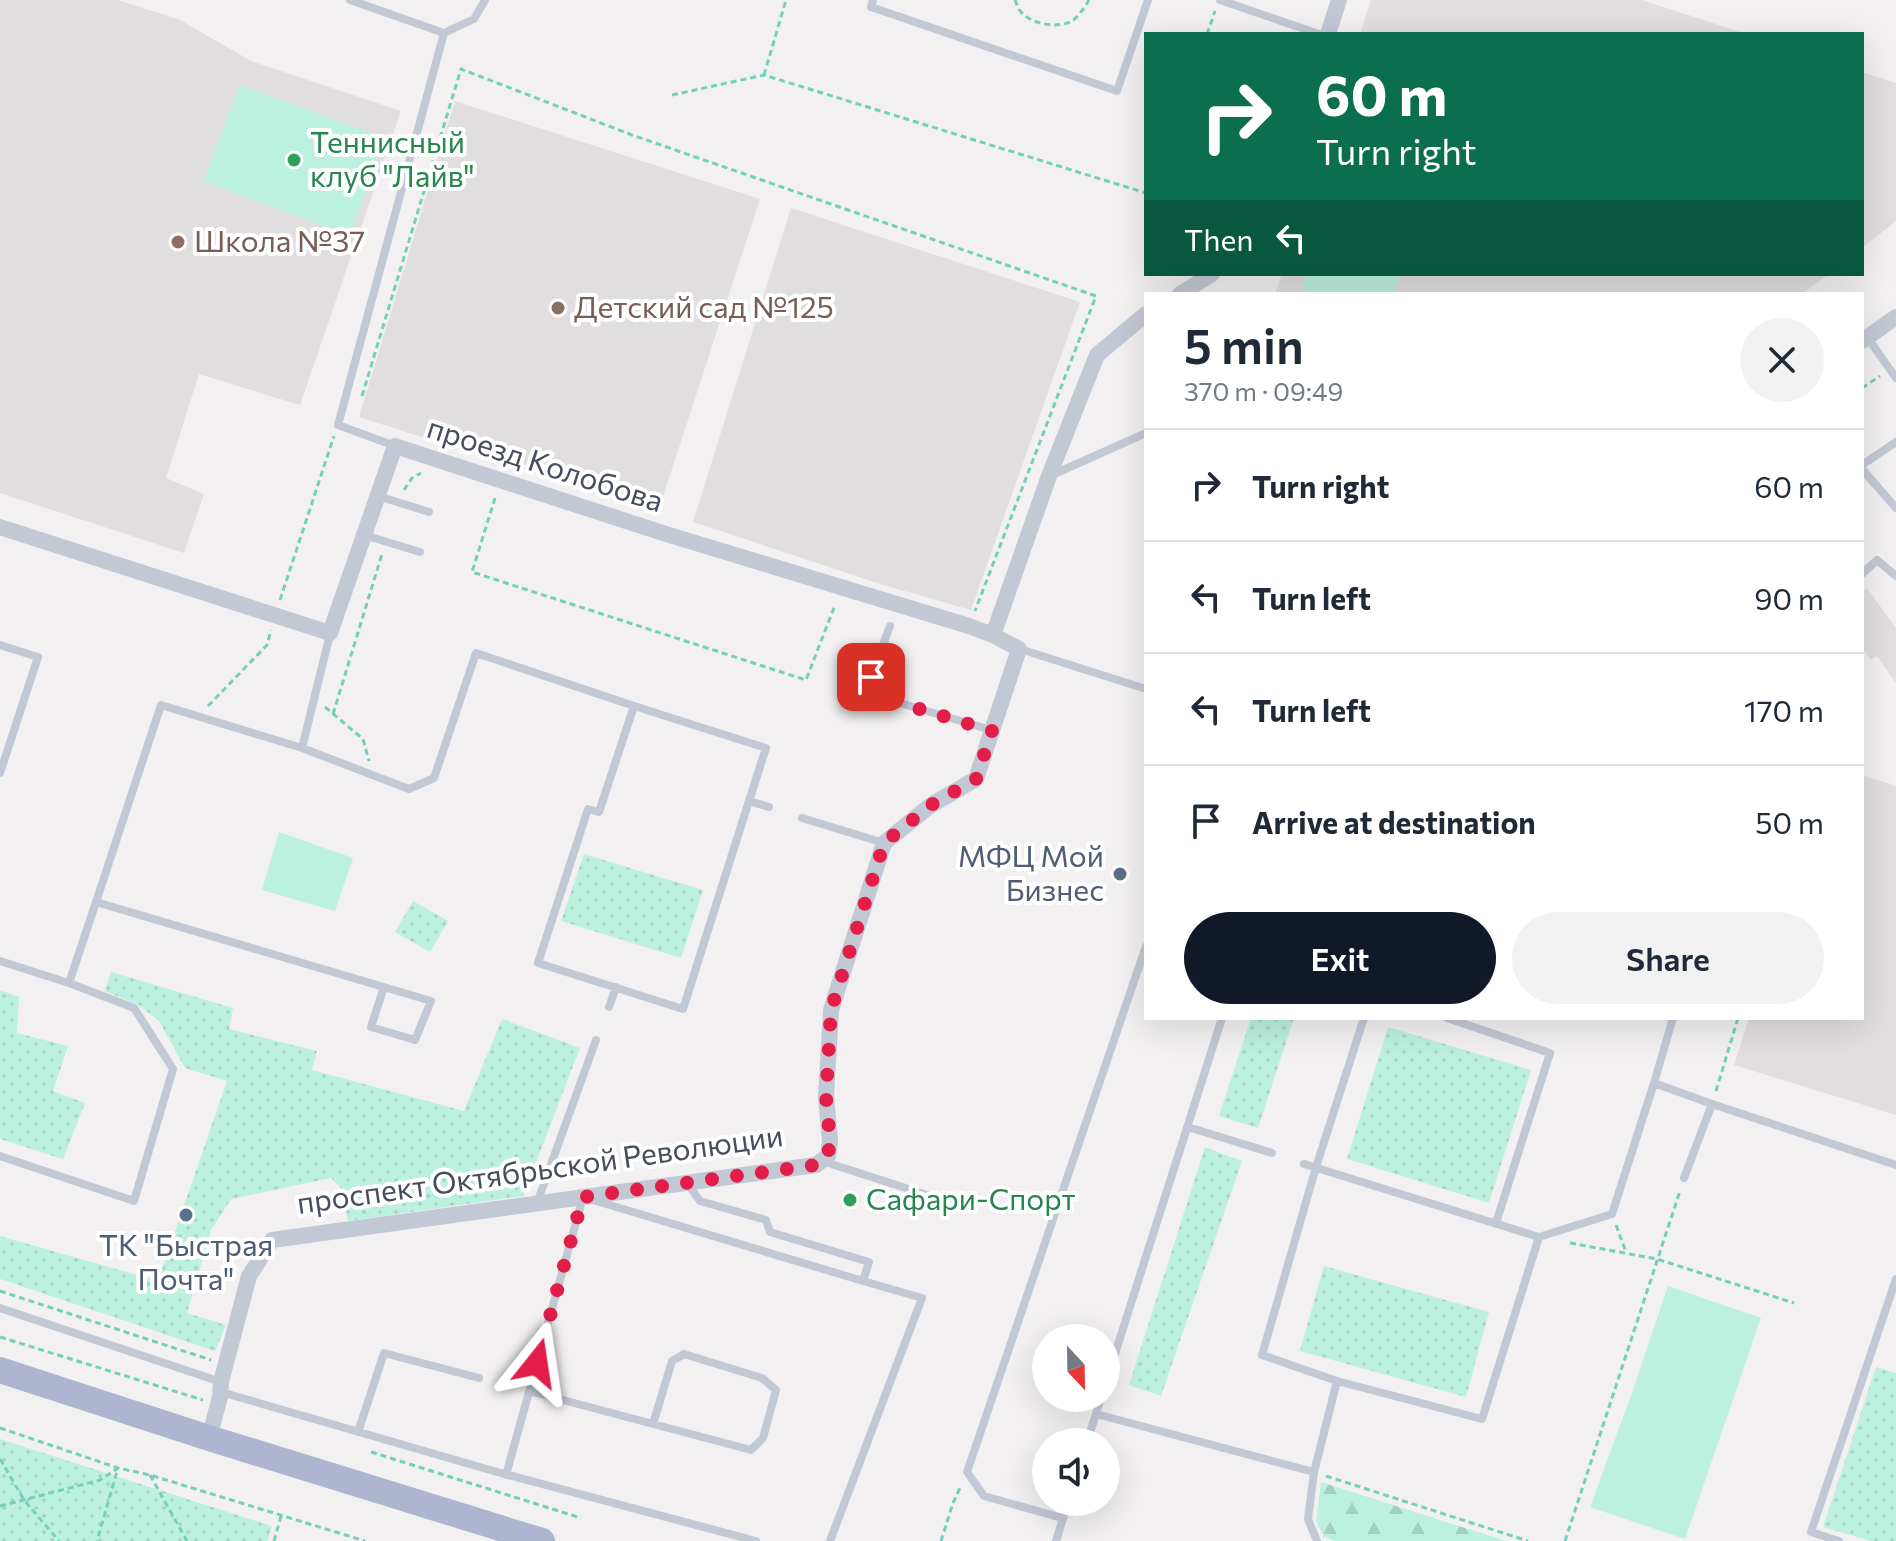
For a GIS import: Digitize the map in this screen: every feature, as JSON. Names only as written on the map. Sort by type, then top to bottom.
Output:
[{"type":"main road","points":[[0,1370],[542,1541]]},
{"type":"street","points":[[1329,32],[1339,0]]},
{"type":"street","points":[[1183,292],[1209,276]]},
{"type":"street","points":[[993,635],[1049,476],[1097,355],[1144,316]]},
{"type":"street","points":[[1864,339],[1896,317]]},
{"type":"street","name":"проезд Колобова","points":[[330,633],[395,446],[666,534],[969,626],[1019,649]]},
{"type":"street","points":[[0,527],[330,633]]},
{"type":"street","points":[[884,843],[931,805],[976,779],[1019,649]]},
{"type":"street","name":"проспект Октябрьской Революции","points":[[209,1438],[249,1276],[272,1240],[816,1165],[828,1156],[830,1140],[826,1097],[831,1010],[884,843]]},
{"type":"lane","points":[[350,0],[444,33],[474,19],[485,0]]},
{"type":"lane","points":[[873,0],[871,7],[1117,91],[1148,0]]},
{"type":"lane","points":[[1219,0],[1313,32]]},
{"type":"lane","points":[[395,446],[338,425],[444,33]]},
{"type":"lane","points":[[1864,339],[1896,378]]},
{"type":"lane","points":[[1049,476],[1144,434]]},
{"type":"lane","points":[[1864,466],[1896,442]]},
{"type":"lane","points":[[1864,469],[1896,508]]},
{"type":"lane","points":[[378,496],[429,512]]},
{"type":"lane","points":[[364,535],[420,552]]},
{"type":"lane","points":[[1864,572],[1877,560],[1896,576]]},
{"type":"lane","points":[[890,626],[871,677],[880,696],[992,731]]},
{"type":"lane","points":[[302,748],[330,633]]},
{"type":"lane","points":[[0,645],[38,657],[0,773]]},
{"type":"lane","points":[[1019,649],[1144,688]]},
{"type":"lane","points":[[69,983],[161,705],[302,748],[409,789],[434,778],[476,653],[766,748],[683,1009],[538,963],[588,809],[599,812],[634,706]]},
{"type":"lane","points":[[749,801],[769,807]]},
{"type":"lane","points":[[802,818],[884,843]]},
{"type":"lane","points":[[96,902],[384,987],[431,1001],[415,1040],[371,1027],[384,987]]},
{"type":"lane","points":[[1056,1541],[1062,1518],[984,1496],[967,1472],[1144,952]]},
{"type":"lane","points":[[0,961],[134,1008],[173,1069],[134,1201],[0,1156]]},
{"type":"lane","points":[[609,1007],[616,987]]},
{"type":"lane","points":[[1120,1338],[1221,1020]]},
{"type":"lane","points":[[1363,1020],[1316,1167],[1262,1355],[1337,1381],[1482,1419],[1539,1237]]},
{"type":"lane","points":[[1453,1020],[1550,1053],[1496,1223]]},
{"type":"lane","points":[[1304,1164],[1539,1237],[1612,1214],[1672,1020]]},
{"type":"lane","points":[[537,1203],[596,1040]]},
{"type":"lane","points":[[1654,1083],[1896,1165]]},
{"type":"lane","points":[[1684,1178],[1712,1104]]},
{"type":"lane","points":[[1188,1127],[1272,1153]]},
{"type":"lane","points":[[821,1160],[949,1202]]},
{"type":"lane","points":[[686,1183],[700,1201],[766,1220],[770,1232],[869,1262],[863,1281]]},
{"type":"lane","points":[[506,1475],[583,1197],[922,1298],[830,1541]]},
{"type":"lane","points":[[1839,1541],[1811,1532],[1896,1279]]},
{"type":"lane","points":[[0,1308],[358,1432],[756,1541]]},
{"type":"lane","points":[[358,1432],[384,1353],[479,1378]]},
{"type":"lane","points":[[529,1391],[653,1424],[751,1450],[763,1438],[776,1390],[762,1378],[684,1354],[672,1361],[653,1424]]},
{"type":"lane","points":[[1317,1541],[1308,1519],[1314,1472],[1337,1381]]},
{"type":"lane","points":[[1092,1428],[1096,1414],[1314,1472]]},
{"type":"path","points":[[764,75],[786,0]]},
{"type":"path","points":[[1015,0],[1022,14],[1036,22],[1056,26],[1072,21],[1089,0]]},
{"type":"path","points":[[1208,32],[1219,0]]},
{"type":"path","points":[[351,430],[461,69],[632,135],[1096,296],[969,626]]},
{"type":"path","points":[[672,95],[764,75],[1144,192]]},
{"type":"path","points":[[198,716],[267,645],[338,425]]},
{"type":"path","points":[[400,503],[412,478],[423,473]]},
{"type":"path","points":[[496,494],[472,572],[806,680],[838,599]]},
{"type":"path","points":[[333,714],[386,542]]},
{"type":"path","points":[[314,698],[363,739],[374,776]]},
{"type":"path","points":[[1712,1104],[1737,1020]]},
{"type":"path","points":[[1565,1541],[1684,1178]]},
{"type":"path","points":[[1612,1214],[1626,1254]]},
{"type":"path","points":[[1539,1237],[1657,1259],[1794,1303]]},
{"type":"path","points":[[0,1291],[221,1386]]},
{"type":"path","points":[[0,1337],[221,1386]]},
{"type":"path","points":[[0,1428],[118,1468],[365,1541]]},
{"type":"path","points":[[0,1459],[24,1500],[59,1541]]},
{"type":"path","points":[[0,1506],[100,1480],[118,1468]]},
{"type":"path","points":[[97,1541],[118,1468]]},
{"type":"path","points":[[941,1541],[967,1472]]},
{"type":"path","points":[[1314,1472],[1528,1541]]},
{"type":"path","points":[[150,1475],[187,1541]]},
{"type":"path","points":[[492,1489],[581,1518]]},
{"type":"path","points":[[274,1541],[281,1516]]},
{"type":"shaded area","name":"Школа №37","points":[[0,0],[118,0],[180,20],[251,61],[401,111],[300,405],[199,374],[166,478],[204,494],[184,553],[0,493]]},
{"type":"shaded area","points":[[1371,0],[1642,0],[1740,32],[1361,32]]},
{"type":"shaded area","points":[[1864,73],[1896,83],[1896,221],[1864,246]]},
{"type":"shaded area","name":"Детский сад №125","points":[[455,101],[760,199],[658,512],[359,417]]},
{"type":"shaded area","points":[[791,208],[1080,302],[971,610],[880,584],[693,522]]},
{"type":"shaded area","points":[[1281,276],[1826,276],[1805,292],[1276,292]]},
{"type":"shaded area","points":[[1867,588],[1896,628],[1896,683],[1877,656],[1871,660],[1864,651],[1864,590]]},
{"type":"shaded area","points":[[1864,776],[1896,786],[1896,1115],[1734,1065],[1748,1020],[1864,1020]]},
{"type":"green space","name":"Теннисный клуб \"Лайв\"","points":[[240,85],[385,138],[350,235],[203,181]]},
{"type":"green space","points":[[1305,276],[1399,276],[1394,292],[1305,292]]},
{"type":"green space","points":[[279,832],[353,858],[335,911],[262,890]]},
{"type":"green space","points":[[584,854],[703,890],[681,958],[561,921]]},
{"type":"green space","points":[[413,901],[448,921],[430,952],[395,932]]},
{"type":"green space","points":[[111,972],[233,1008],[229,1029],[317,1051],[312,1070],[464,1111],[502,1019],[580,1048],[523,1196],[348,1221],[341,1188],[331,1178],[231,1199],[211,1230],[187,1313],[226,1325],[215,1351],[0,1279],[0,1236],[158,1281],[227,1081],[185,1068],[159,1021],[140,1006],[105,991]]},
{"type":"green space","points":[[0,990],[19,997],[17,1033],[68,1046],[53,1091],[85,1103],[63,1159],[0,1139]]},
{"type":"green space","points":[[1250,1020],[1293,1020],[1258,1128],[1219,1116]]},
{"type":"green space","points":[[1388,1027],[1531,1070],[1489,1203],[1347,1159]]},
{"type":"green space","points":[[1205,1147],[1242,1161],[1161,1396],[1129,1385]]},
{"type":"green space","points":[[1324,1266],[1489,1312],[1466,1397],[1300,1351]]},
{"type":"green space","points":[[1668,1286],[1761,1318],[1685,1539],[1590,1507]]},
{"type":"green space","points":[[1876,1367],[1896,1373],[1896,1541],[1871,1541],[1823,1527]]},
{"type":"green space","points":[[0,1439],[272,1526],[267,1541],[0,1541]]},
{"type":"green space","points":[[1321,1482],[1506,1541],[1336,1541],[1324,1537],[1316,1521]]},
{"type":"place","name":"Теннисный клуб \"Лайв\"","points":[[294,160]]},
{"type":"place","name":"Школа №37","points":[[178,242]]},
{"type":"place","name":"Детский сад №125","points":[[558,308]]},
{"type":"place","name":"МФЦ Мой Бизнес","points":[[1120,874]]},
{"type":"place","name":"Сафари-Спорт","points":[[850,1200]]},
{"type":"place","name":"ТК \"Быстрая Почта\"","points":[[186,1215]]},
{"type":"route","points":[[537,1363],[583,1197],[816,1165],[828,1156],[830,1140],[826,1097],[831,1010],[884,843],[931,805],[976,779],[992,731],[880,696],[871,677]]}]
